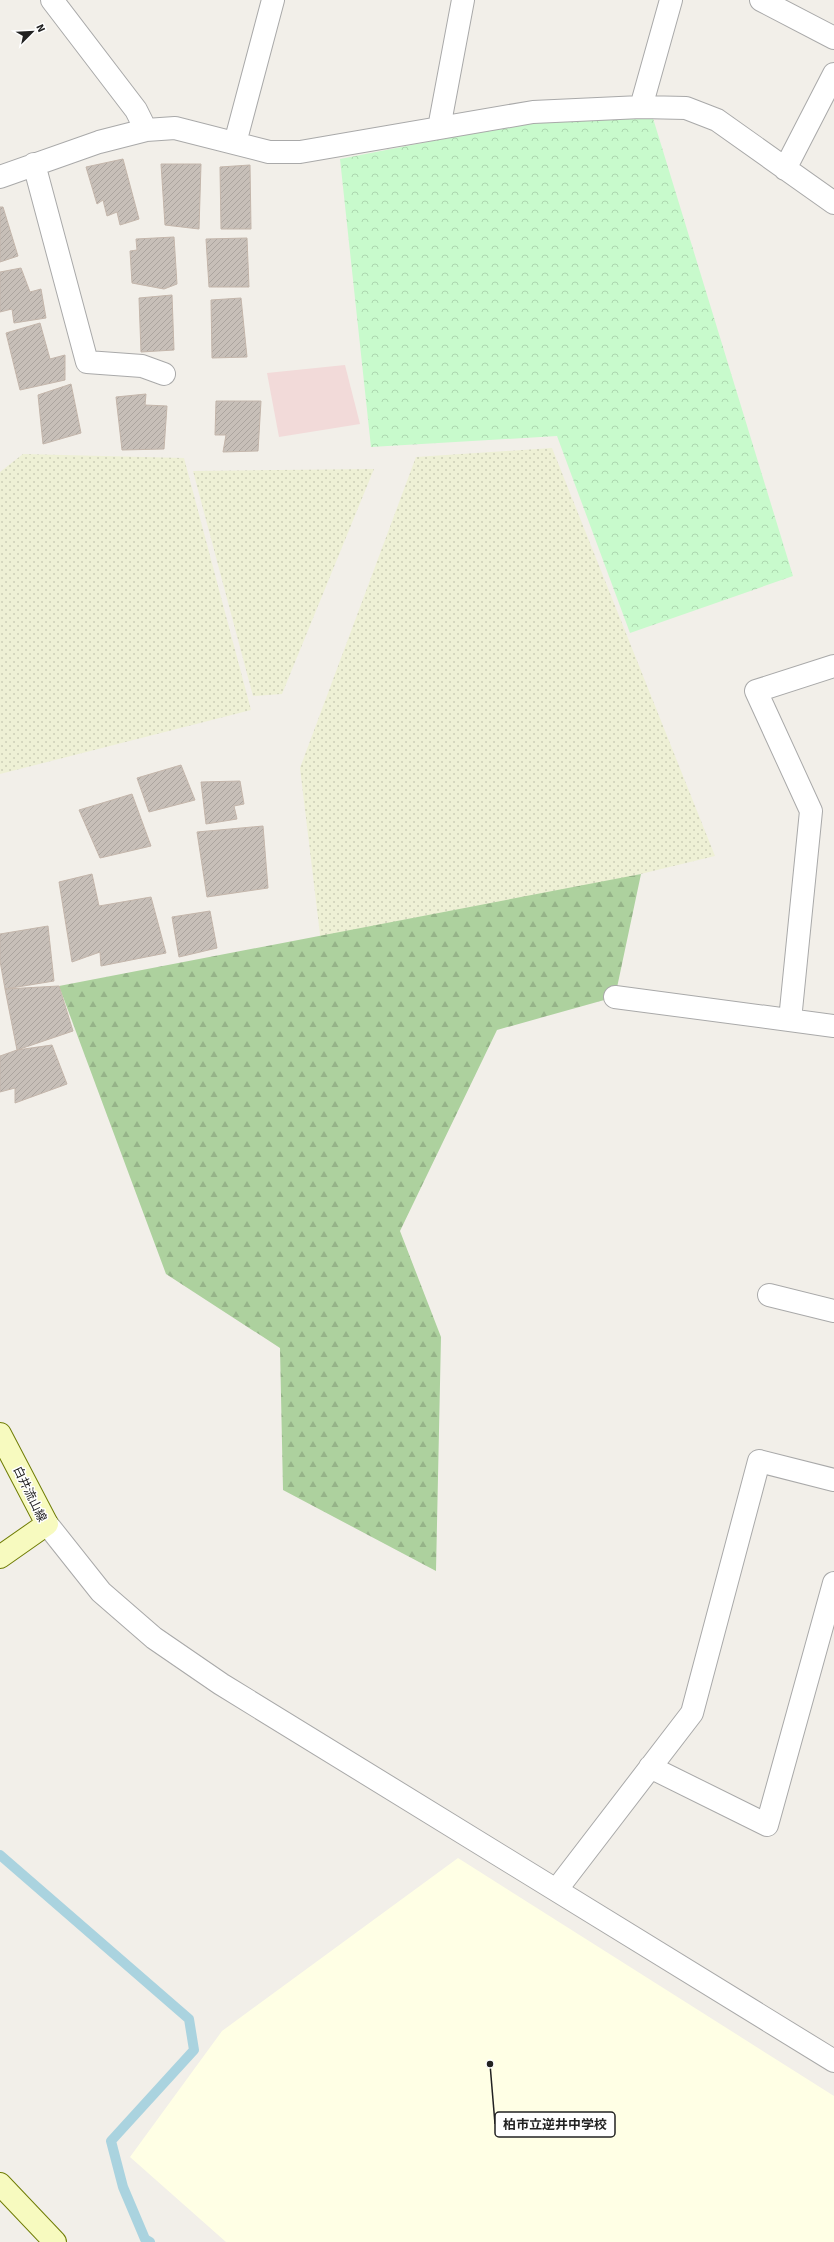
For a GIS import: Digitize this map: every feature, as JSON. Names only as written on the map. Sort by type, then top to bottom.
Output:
[{"type":"main road","name":"白井流山線","points":[[0,1434],[47,1524],[0,1557]]},
{"type":"main road","points":[[0,2184],[55,2242]]},
{"type":"street","points":[[52,0],[136,110],[146,130]]},
{"type":"street","points":[[235,143],[273,0]]},
{"type":"street","points":[[439,128],[463,0]]},
{"type":"street","points":[[641,107],[671,0]]},
{"type":"street","points":[[760,0],[834,38]]},
{"type":"street","points":[[785,169],[834,74]]},
{"type":"street","points":[[0,177],[99,142],[146,130],[175,128],[268,152],[300,152],[533,112],[641,107],[686,108],[717,120],[834,203]]},
{"type":"street","points":[[34,164],[87,362],[142,366],[164,374]]},
{"type":"street","points":[[790,1020],[811,811],[756,691],[834,666]]},
{"type":"street","points":[[615,997],[834,1026]]},
{"type":"street","points":[[769,1295],[834,1311]]},
{"type":"street","points":[[557,1889],[692,1713],[759,1461],[834,1480]]},
{"type":"street","points":[[47,1524],[101,1592],[154,1638],[221,1684],[834,2060]]},
{"type":"street","points":[[650,1767],[767,1825],[834,1583]]},
{"type":"shaded area","points":[[345,365],[360,424],[279,437],[267,373]]},
{"type":"shaded area","points":[[552,448],[715,856],[322,951],[300,768],[416,457]]},
{"type":"shaded area","points":[[23,454],[184,458],[251,710],[0,774],[0,472]]},
{"type":"shaded area","points":[[374,469],[282,694],[253,696],[193,471]]},
{"type":"shaded area","points":[[458,1858],[834,2096],[834,2242],[226,2242],[130,2157],[222,2031]]},
{"type":"green space","points":[[652,115],[793,576],[630,633],[557,436],[371,447],[340,159],[539,120]]},
{"type":"green space","points":[[641,874],[615,997],[497,1030],[400,1231],[441,1337],[436,1571],[283,1490],[280,1348],[166,1274],[59,986]]},
{"type":"building","points":[[123,159],[139,219],[120,225],[117,212],[107,216],[103,200],[97,204],[86,167]]},
{"type":"building","points":[[161,164],[201,164],[199,229],[165,225]]},
{"type":"building","points":[[250,165],[251,229],[221,229],[220,167]]},
{"type":"building","points":[[0,207],[3,207],[18,256],[0,262]]},
{"type":"building","points":[[174,237],[177,284],[164,289],[132,283],[130,251],[137,250],[136,239]]},
{"type":"building","points":[[247,238],[249,287],[209,287],[206,239]]},
{"type":"building","points":[[21,268],[30,292],[41,289],[46,318],[14,323],[12,309],[0,312],[0,272]]},
{"type":"building","points":[[172,295],[174,350],[141,352],[139,298]]},
{"type":"building","points":[[241,298],[247,357],[212,358],[211,300]]},
{"type":"building","points":[[40,323],[50,359],[65,355],[65,380],[20,390],[6,333]]},
{"type":"building","points":[[71,384],[81,433],[43,444],[38,395]]},
{"type":"building","points":[[146,394],[145,405],[167,406],[164,449],[122,450],[116,397]]},
{"type":"building","points":[[216,401],[261,401],[258,451],[223,452],[226,435],[215,435]]},
{"type":"building","points":[[181,765],[195,800],[149,812],[137,778]]},
{"type":"building","points":[[240,781],[244,804],[234,806],[237,819],[206,824],[201,782]]},
{"type":"building","points":[[132,794],[151,846],[100,858],[79,810]]},
{"type":"building","points":[[263,826],[268,888],[207,897],[197,832]]},
{"type":"building","points":[[92,874],[99,906],[151,897],[166,953],[101,966],[100,952],[72,962],[59,882]]},
{"type":"building","points":[[210,911],[217,948],[179,957],[172,917]]},
{"type":"building","points":[[48,926],[54,981],[5,989],[0,961],[0,934]]},
{"type":"building","points":[[59,986],[73,1031],[17,1050],[5,989]]},
{"type":"building","points":[[52,1045],[67,1084],[15,1103],[15,1088],[0,1092],[0,1056],[17,1050]]},
{"type":"waterway","points":[[0,1855],[189,2019],[194,2050],[111,2141],[123,2187],[145,2239],[150,2242]]},
{"type":"place","name":"柏市立逆井中学校","points":[[490,2064]]}]
